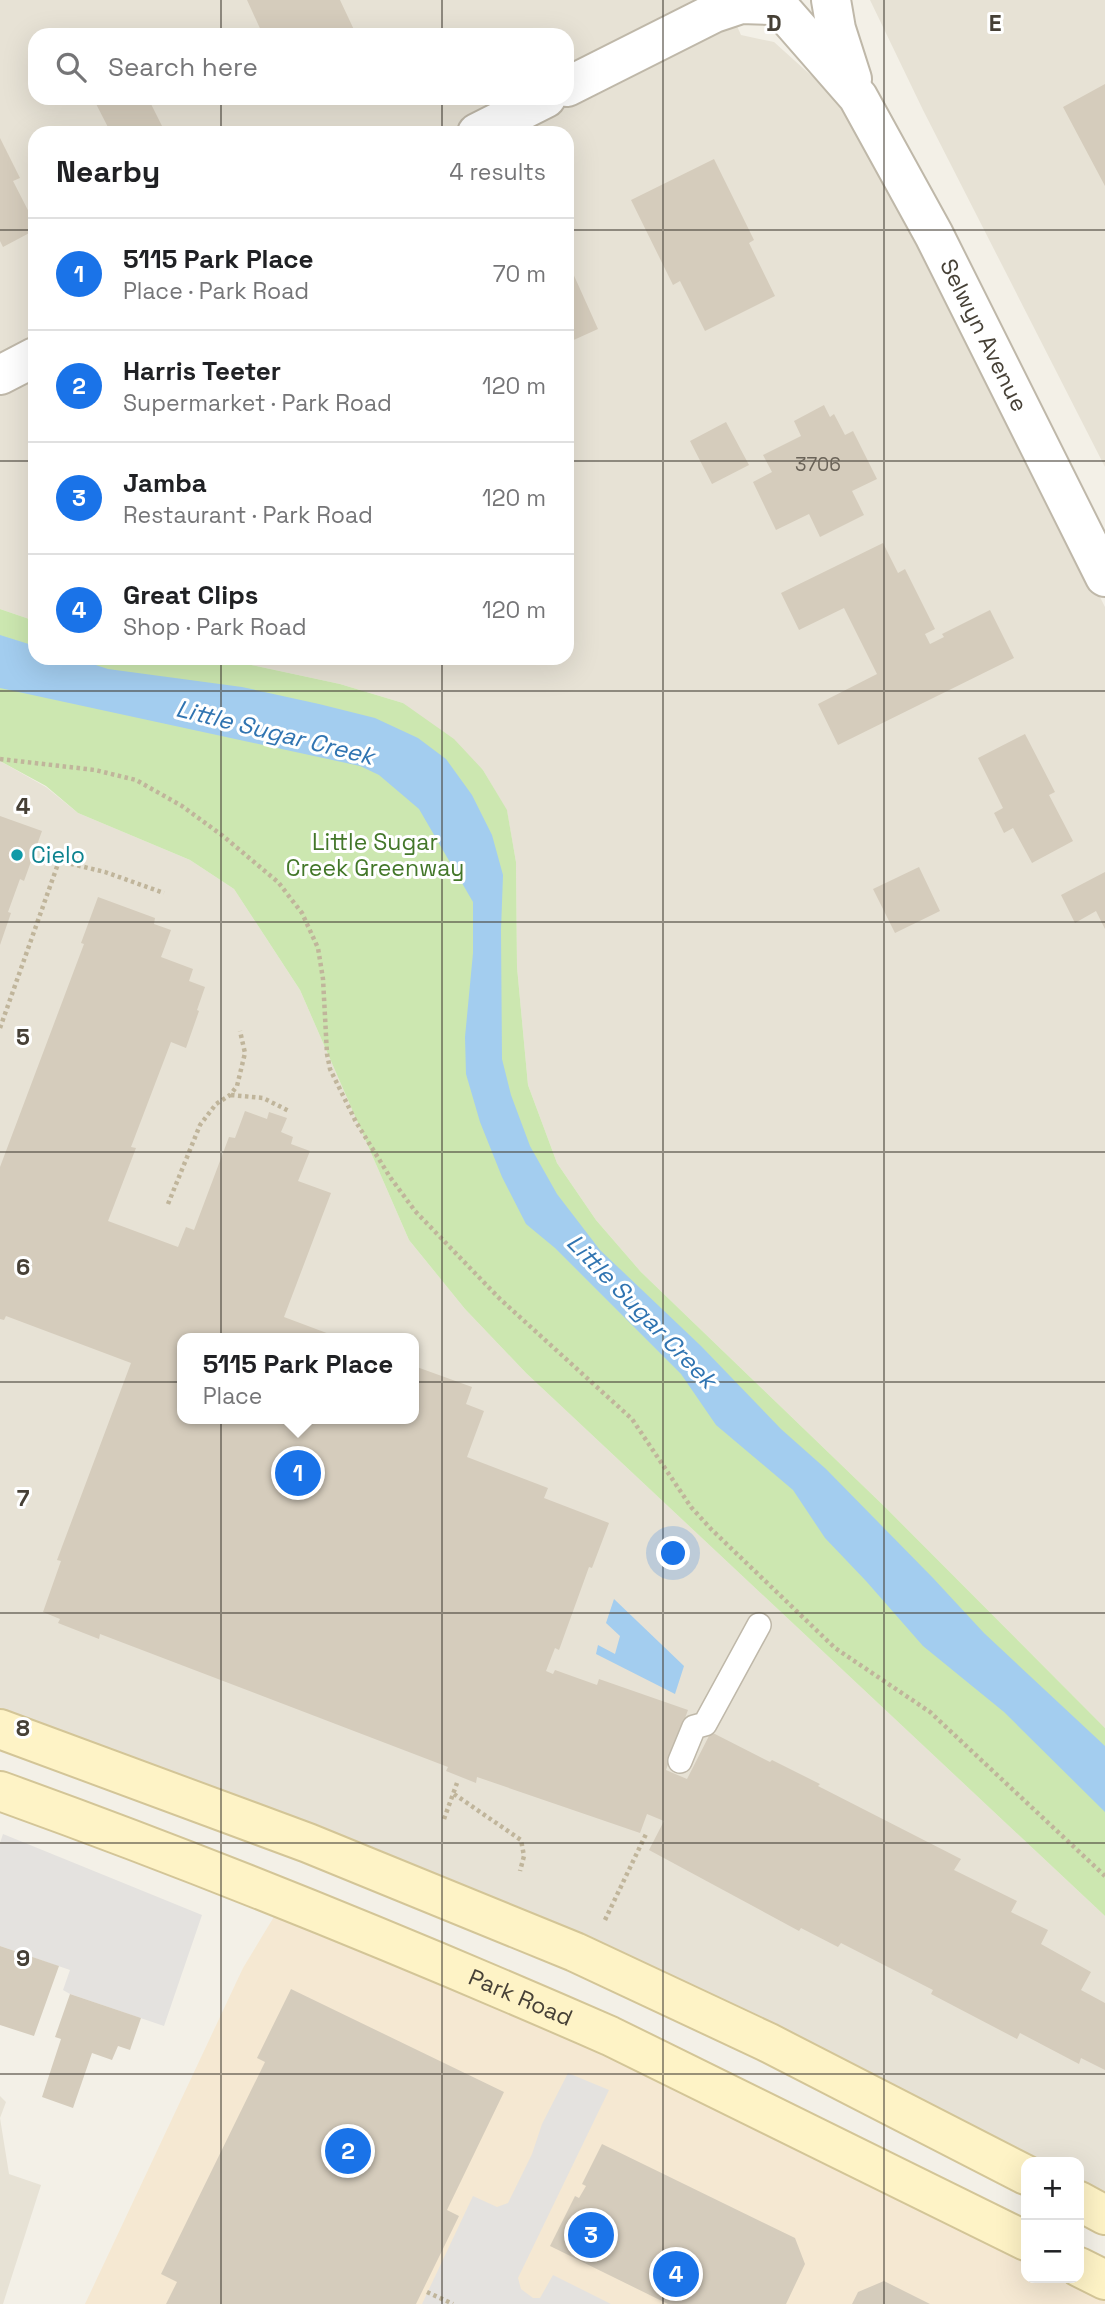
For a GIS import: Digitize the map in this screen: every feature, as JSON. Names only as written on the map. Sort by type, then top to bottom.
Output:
[{"type":"main road","points":[[0,1729],[308,1843],[575,1952],[767,2042],[1021,2172]]},
{"type":"main road","name":"Park Road","points":[[0,1791],[212,1869],[610,2036],[1021,2239]]},
{"type":"main road","points":[[1084,2204],[1105,2215]]},
{"type":"main road","points":[[1084,2270],[1105,2280]]},
{"type":"street","name":"Selwyn Avenue","points":[[831,0],[836,29],[858,97],[934,235],[1105,577]]},
{"type":"street","name":"Selwyn Avenue","points":[[783,4],[858,97]]},
{"type":"street","points":[[574,83],[722,6],[783,4]]},
{"type":"street","points":[[491,126],[532,105]]},
{"type":"street","points":[[0,375],[28,361]]},
{"type":"lane","points":[[680,1761],[694,1727],[705,1724],[759,1625]]},
{"type":"path","points":[[0,759],[96,770],[136,780],[182,806],[278,882],[302,913],[318,948],[323,979],[327,1054],[339,1091],[373,1150],[415,1211],[500,1299],[632,1419],[691,1507],[711,1529],[835,1648],[930,1712],[1105,1876]]},
{"type":"path","points":[[0,1028],[60,860],[105,872],[164,893]]},
{"type":"path","points":[[168,1204],[200,1125],[216,1104],[230,1095],[237,1086],[245,1052],[240,1031]]},
{"type":"path","points":[[230,1095],[263,1098],[289,1111]]},
{"type":"path","points":[[444,1819],[457,1783]]},
{"type":"path","points":[[454,1794],[521,1840],[524,1856],[520,1871]]},
{"type":"path","points":[[605,1920],[647,1832]]},
{"type":"path","points":[[427,2292],[453,2304]]},
{"type":"shaded area","points":[[0,0],[725,0],[741,35],[774,42],[835,97],[965,328],[1105,607],[1105,1728],[884,1506],[641,1272],[596,1220],[557,1163],[528,1085],[517,967],[516,862],[507,811],[483,770],[403,703],[340,684],[252,665],[574,665],[574,126],[28,126],[28,619],[0,609]]},
{"type":"shaded area","points":[[870,0],[1105,0],[1105,467],[923,110]]},
{"type":"shaded area","points":[[0,761],[46,787],[78,813],[190,860],[234,889],[300,990],[409,1240],[465,1309],[526,1373],[1105,1916],[1105,2202],[1084,2192],[1084,2157],[1021,2157],[1021,2160],[0,1717]]},
{"type":"shaded area","points":[[3,1834],[202,1915],[164,2026],[70,1994],[63,1990],[70,1970],[0,1946],[0,1843]]},
{"type":"shaded area","points":[[275,1915],[573,2040],[1021,2252],[1021,2283],[1084,2282],[1105,2291],[1105,2304],[85,2304],[243,1968]]},
{"type":"shaded area","points":[[568,2073],[609,2090],[518,2278],[521,2289],[533,2298],[540,2298],[553,2275],[611,2304],[422,2304],[473,2196],[497,2207],[508,2203],[532,2154],[542,2124]]},
{"type":"shaded area","points":[[0,2096],[6,2102],[0,2118]]},
{"type":"shaded area","points":[[0,2118],[9,2174],[41,2185],[3,2304],[0,2304]]},
{"type":"green space","name":"Little Sugar Creek Greenway","points":[[0,609],[28,619],[28,665],[252,665],[340,684],[403,703],[454,739],[483,770],[507,810],[516,862],[517,967],[528,1085],[557,1163],[596,1220],[641,1272],[884,1506],[1105,1728],[1105,1916],[526,1373],[465,1309],[409,1240],[300,990],[234,889],[190,860],[78,813],[46,786],[0,761]]},
{"type":"water","name":"Little Sugar Creek","points":[[0,635],[28,644],[28,665],[96,665],[108,669],[242,687],[319,704],[375,718],[418,738],[446,759],[472,795],[492,835],[503,875],[502,1059],[511,1095],[530,1146],[557,1194],[600,1250],[701,1346],[781,1429],[826,1469],[984,1633],[1105,1746],[1105,1812],[1004,1712],[923,1646],[825,1538],[793,1490],[716,1425],[681,1374],[555,1248],[526,1224],[502,1177],[480,1122],[466,1074],[465,1037],[473,953],[473,902],[419,809],[379,775],[360,766],[0,688]]},
{"type":"water","points":[[614,1599],[684,1666],[675,1694],[596,1654],[598,1645],[615,1654],[620,1636],[606,1623]]},
{"type":"building","points":[[247,0],[340,0],[353,28],[260,28]]},
{"type":"building","points":[[1105,84],[1105,186],[1063,107]]},
{"type":"building","points":[[97,105],[152,105],[162,126],[107,126]]},
{"type":"building","points":[[0,138],[20,178],[13,181],[28,210],[28,234],[3,247],[0,241]]},
{"type":"building","points":[[714,159],[754,240],[749,243],[775,296],[705,331],[680,281],[673,285],[631,200]]},
{"type":"building","points":[[574,276],[598,329],[574,340]]},
{"type":"building","points":[[824,405],[830,417],[834,414],[845,435],[853,431],[877,479],[852,491],[864,515],[820,537],[809,514],[776,530],[753,482],[772,472],[763,455],[801,436],[794,421]]},
{"type":"building","points":[[726,422],[749,465],[712,484],[690,441]]},
{"type":"building","points":[[883,543],[898,573],[905,569],[935,629],[925,634],[930,644],[944,637],[942,634],[990,610],[1014,658],[838,745],[818,704],[877,674],[844,608],[799,630],[781,593]]},
{"type":"building","points":[[1025,734],[1055,792],[1049,795],[1073,841],[1032,863],[1013,828],[1004,833],[994,813],[1003,808],[978,758]]},
{"type":"building","name":"Cielo","points":[[0,816],[42,831],[24,881],[20,879],[0,945]]},
{"type":"building","points":[[919,867],[940,911],[895,933],[873,889]]},
{"type":"building","points":[[1105,872],[1105,929],[1096,911],[1075,923],[1061,895]]},
{"type":"building","points":[[98,897],[155,918],[154,924],[171,930],[161,957],[193,969],[189,981],[205,987],[186,1048],[171,1042],[131,1147],[136,1148],[108,1221],[178,1247],[186,1227],[194,1230],[229,1137],[235,1138],[245,1111],[267,1119],[269,1112],[287,1118],[281,1132],[293,1137],[291,1144],[310,1151],[298,1181],[331,1193],[284,1317],[327,1333],[177,1333],[177,1424],[419,1424],[419,1368],[472,1387],[466,1404],[484,1411],[467,1457],[548,1488],[544,1498],[609,1523],[592,1568],[589,1567],[559,1650],[555,1648],[546,1671],[553,1674],[555,1670],[597,1685],[599,1679],[688,1710],[666,1770],[687,1779],[711,1732],[820,1784],[818,1786],[961,1859],[954,1870],[1017,1901],[1011,1912],[1048,1930],[1041,1944],[1091,1972],[1081,1990],[1105,2003],[1105,2070],[1081,2058],[1079,2064],[1020,2033],[1017,2039],[931,1994],[933,1990],[841,1943],[838,1947],[801,1928],[799,1931],[649,1850],[664,1821],[647,1814],[640,1833],[477,1777],[476,1783],[446,1771],[448,1767],[100,1634],[99,1639],[58,1623],[60,1619],[43,1612],[61,1561],[57,1560],[131,1363],[6,1316],[4,1320],[0,1319],[0,1167],[84,944],[81,943]]},
{"type":"building","points":[[0,1946],[59,1966],[34,2036],[0,2025]]},
{"type":"building","points":[[291,1989],[504,2092],[447,2210],[459,2216],[416,2304],[166,2304],[177,2282],[161,2274],[265,2062],[257,2058]]},
{"type":"building","points":[[70,1994],[141,2018],[130,2050],[118,2046],[112,2060],[92,2053],[73,2108],[42,2097],[61,2039],[55,2037]]},
{"type":"building","points":[[602,2144],[795,2238],[805,2264],[786,2304],[668,2304],[550,2246],[575,2196],[579,2198],[586,2186],[582,2184]]},
{"type":"building","points":[[884,2281],[930,2304],[852,2304],[858,2292]]},
{"type":"place","name":"Cielo","points":[[17,855]]},
{"type":"place","name":"5115 Park Place","points":[[298,1473]]},
{"type":"place","name":"Harris Teeter","points":[[348,2151]]},
{"type":"place","name":"Jamba","points":[[591,2235]]},
{"type":"place","name":"Great Clips","points":[[676,2274]]}]
